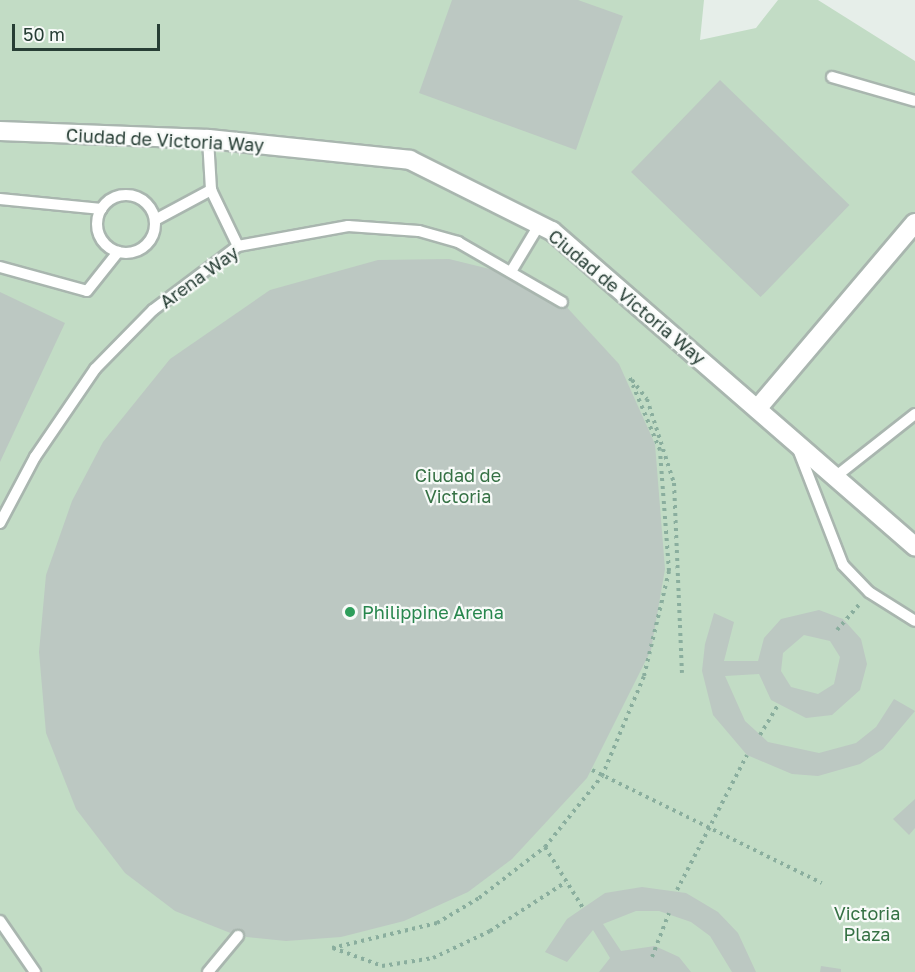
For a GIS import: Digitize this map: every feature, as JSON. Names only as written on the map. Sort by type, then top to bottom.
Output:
[{"type":"street","name":"Ciudad de Victoria Way","points":[[0,131],[208,139],[410,160],[539,225],[757,409],[915,547]]},
{"type":"street","points":[[757,409],[915,223]]},
{"type":"lane","points":[[832,77],[915,101]]},
{"type":"lane","points":[[208,139],[211,190],[238,246]]},
{"type":"lane","points":[[0,267],[87,291],[118,252],[146,246],[155,220],[211,190]]},
{"type":"lane","points":[[118,252],[99,235],[102,209],[114,198],[132,196],[147,204],[155,220]]},
{"type":"lane","points":[[0,199],[102,209]]},
{"type":"lane","points":[[512,270],[539,225]]},
{"type":"lane","name":"Arena Way","points":[[0,523],[46,440],[95,369],[153,310],[238,246],[348,226],[378,227],[458,242],[512,270],[562,302]]},
{"type":"lane","points":[[835,477],[915,414]]},
{"type":"lane","points":[[796,443],[843,565],[869,592],[915,621]]},
{"type":"lane","points":[[0,921],[35,972]]},
{"type":"lane","points":[[208,972],[238,936]]},
{"type":"path","points":[[566,882],[490,931],[433,958],[382,966],[332,948],[437,922],[545,847],[602,776],[644,676],[669,571],[660,450],[629,376],[647,399],[674,483],[682,673]]},
{"type":"path","points":[[837,630],[869,592]]},
{"type":"path","points":[[760,735],[778,705]]},
{"type":"path","points":[[677,890],[711,830],[747,755]]},
{"type":"path","points":[[592,770],[822,883]]},
{"type":"path","points":[[545,847],[584,908]]},
{"type":"path","points":[[652,957],[669,913]]},
{"type":"green space","name":"Ciudad de Victoria","points":[[0,0],[704,0],[700,40],[756,28],[778,0],[818,0],[915,61],[915,972],[0,972]]},
{"type":"building","points":[[452,0],[578,0],[623,16],[576,150],[419,93]]},
{"type":"building","points":[[720,80],[849,205],[761,297],[631,172]]},
{"type":"building","name":"Philippine Arena","points":[[449,259],[502,272],[562,302],[619,364],[655,444],[665,569],[651,650],[587,778],[512,859],[468,892],[404,921],[341,937],[286,941],[238,936],[175,911],[125,873],[76,809],[46,733],[39,652],[46,575],[72,501],[103,442],[170,359],[270,290],[378,260]]},
{"type":"building","points":[[0,292],[65,323],[0,462]]},
{"type":"building","points":[[819,610],[843,619],[861,639],[867,664],[860,690],[832,715],[806,718],[771,700],[759,674],[725,676],[745,721],[768,742],[819,753],[856,743],[876,727],[894,699],[915,711],[883,749],[860,764],[818,776],[792,774],[747,755],[713,715],[702,671],[705,644],[714,613],[734,622],[724,661],[758,661],[764,638],[781,619]],"holes":[[[804,635],[830,641],[840,657],[834,684],[818,694],[791,687],[781,671],[783,653]]]},
{"type":"building","points":[[915,799],[915,828],[909,835],[893,819]]},
{"type":"building","points":[[642,887],[686,893],[718,912],[738,933],[756,972],[732,972],[710,936],[691,922],[659,911],[636,911],[603,924],[621,951],[655,946],[679,957],[691,972],[599,972],[610,958],[593,930],[567,962],[545,952],[567,919],[605,893]]},
{"type":"building","points":[[821,966],[841,969],[841,972],[820,972]]},
{"type":"place","name":"Philippine Arena","points":[[350,612]]},
{"type":"park label","name":"Victoria Plaza","points":[[867,924]]}]
